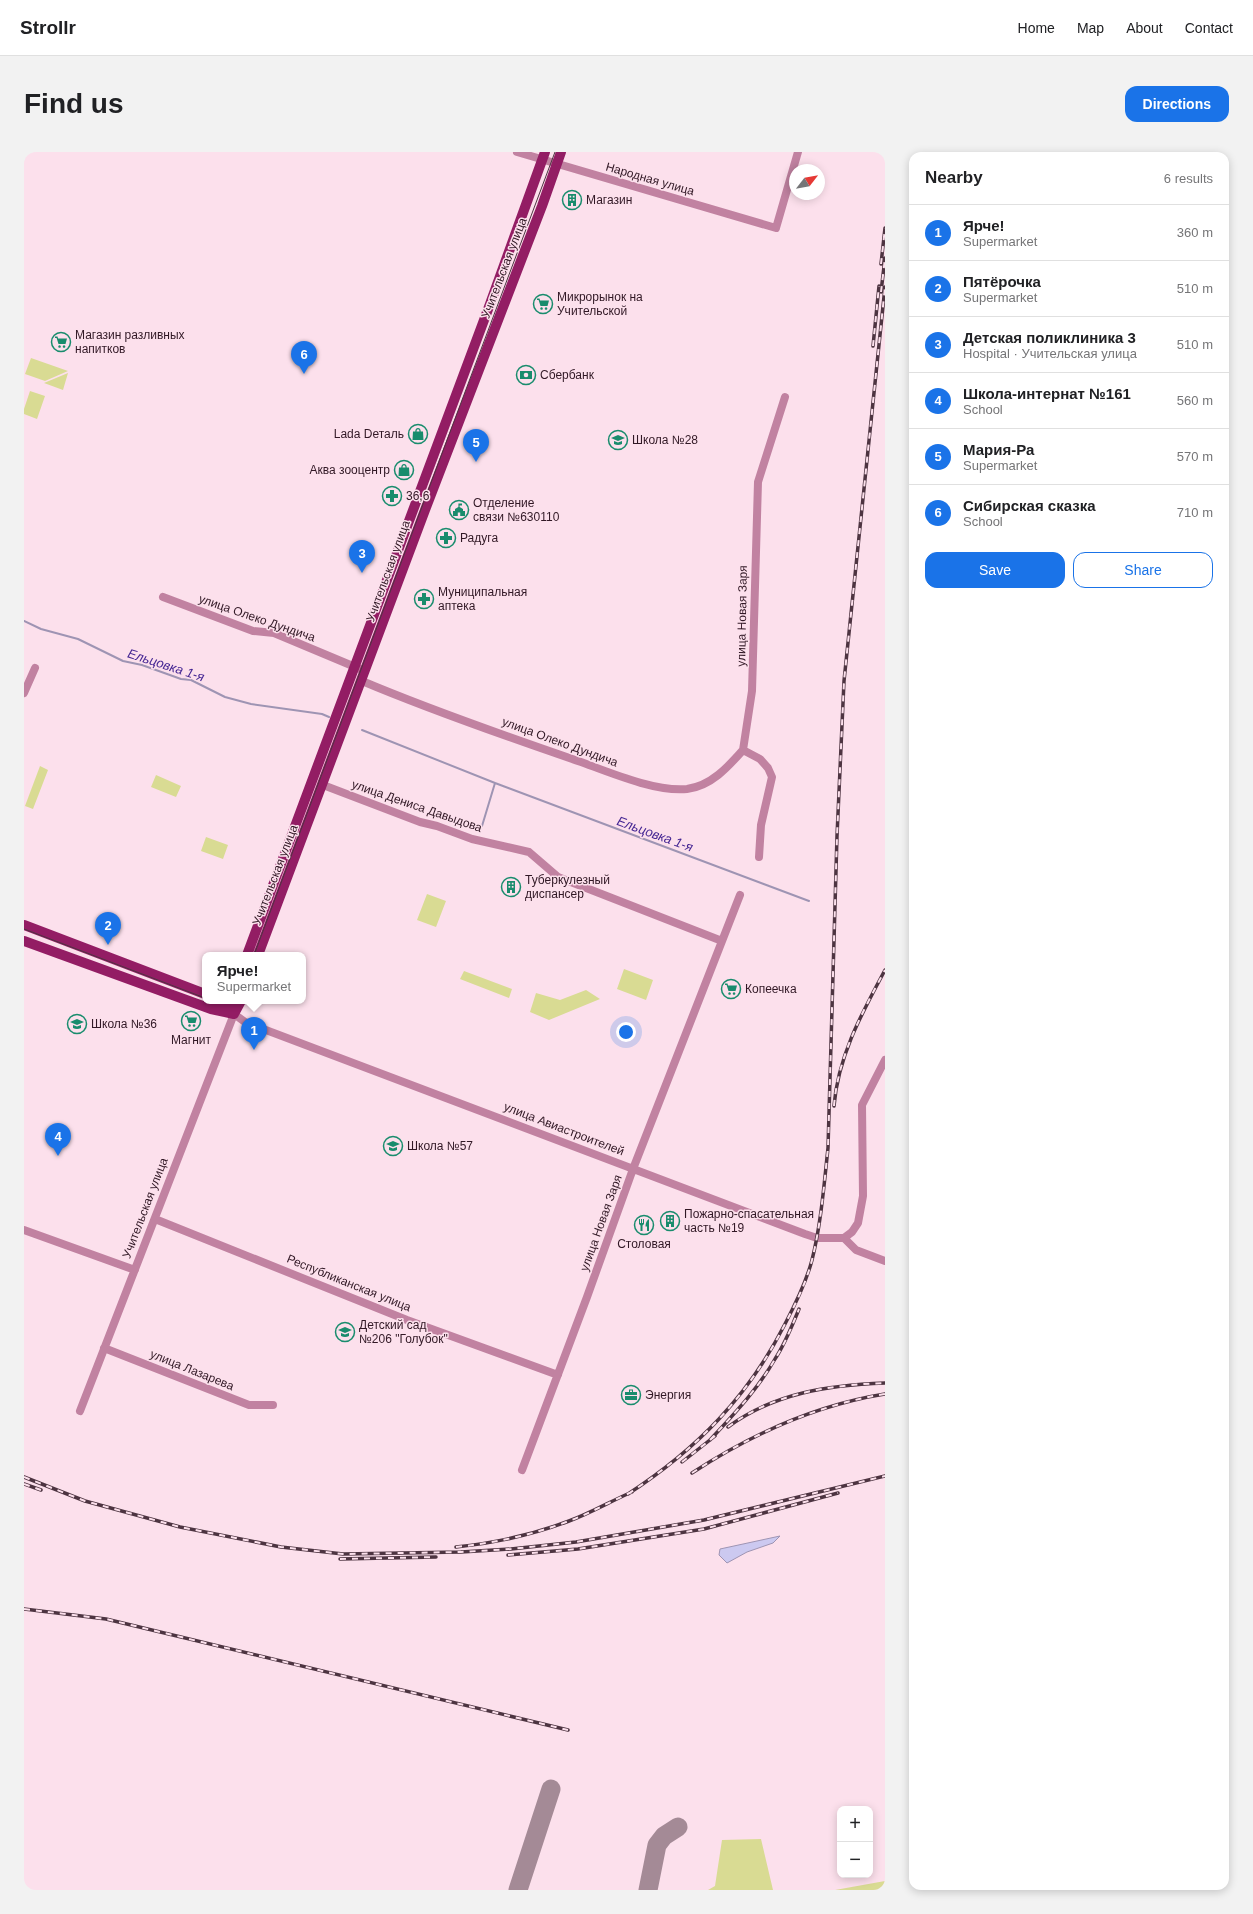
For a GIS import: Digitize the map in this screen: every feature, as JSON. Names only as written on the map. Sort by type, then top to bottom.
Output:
[{"type":"main road","name":"Учительская улица","points":[[259,952],[425,510],[558,164],[561,152]]},
{"type":"main road","name":"Учительская улица","points":[[247,952],[355,667],[544,156]]},
{"type":"main road","points":[[24,926],[202,993]]},
{"type":"main road","name":"улица Авиастроителей","points":[[24,941],[211,1009],[234,1014]]},
{"type":"main road","name":"улица Авиастроителей","points":[[220,1004],[234,1014]]},
{"type":"main road","points":[[231,1004],[234,1014]]},
{"type":"main road","name":"Учительская улица","points":[[234,1014],[239,1004]]},
{"type":"street","name":"Народная улица","points":[[517,152],[544,156],[558,164],[776,228],[798,152]]},
{"type":"street","name":"улица Новая Заря","points":[[743,750],[752,691],[758,482],[785,397]]},
{"type":"street","name":"улица Олеко Дундича","points":[[163,597],[253,631],[274,633],[365,670]]},
{"type":"street","points":[[24,693],[34,668]]},
{"type":"street","name":"улица Олеко Дундича","points":[[362,681],[428,707],[563,756],[626,778],[657,786],[687,789],[708,782],[728,768],[743,750]]},
{"type":"street","points":[[743,750],[760,759],[768,768],[772,777],[761,825],[759,857]]},
{"type":"street","name":"улица Дениса Давыдова","points":[[323,785],[420,822],[437,826],[472,839],[529,852],[558,877],[722,941]]},
{"type":"street","name":"улица Новая Заря","points":[[522,1470],[633,1169],[740,895]]},
{"type":"street","name":"улица Авиастроителей","points":[[234,1014],[245,1022],[817,1238],[844,1238]]},
{"type":"street","name":"Учительская улица","points":[[80,1411],[234,1014]]},
{"type":"street","points":[[885,1060],[862,1105],[863,1196],[858,1223],[852,1232],[844,1238],[856,1250],[885,1261]]},
{"type":"street","name":"Республиканская улица","points":[[154,1219],[407,1320],[558,1375]]},
{"type":"street","points":[[24,1230],[135,1270]]},
{"type":"street","name":"улица Лазарева","points":[[104,1348],[249,1405],[273,1405]]},
{"type":"green space","points":[[31,358],[68,371],[45,381],[25,374]]},
{"type":"green space","points":[[68,373],[63,390],[44,383]]},
{"type":"green space","points":[[30,391],[45,396],[37,419],[24,414],[24,409]]},
{"type":"green space","points":[[40,766],[48,770],[33,809],[25,806]]},
{"type":"green space","points":[[156,775],[181,786],[176,797],[151,787]]},
{"type":"green space","points":[[206,837],[228,845],[223,859],[201,851]]},
{"type":"green space","points":[[427,894],[446,901],[436,927],[417,920]]},
{"type":"green space","points":[[624,969],[653,980],[646,1000],[617,989]]},
{"type":"green space","points":[[464,971],[512,989],[509,998],[460,979]]},
{"type":"green space","points":[[586,990],[600,999],[549,1020],[530,1012],[536,993],[560,1000]]},
{"type":"green space","points":[[761,1839],[773,1890],[708,1890],[715,1886],[722,1840]]},
{"type":"green space","points":[[885,1881],[885,1890],[835,1890]]},
{"type":"water","points":[[780,1536],[773,1543],[747,1552],[727,1563],[719,1555],[720,1549]]},
{"type":"waterway","name":"Ельцовка 1-я","points":[[24,621],[41,629],[78,639],[123,661],[142,665],[181,679],[191,680],[225,697],[251,704],[322,714],[329,717]]},
{"type":"waterway","name":"Ельцовка 1-я","points":[[362,730],[495,783],[482,826]]},
{"type":"waterway","name":"Ельцовка 1-я","points":[[495,783],[809,901]]},
{"type":"taxiway","points":[[518,1890],[551,1789]]},
{"type":"taxiway","points":[[648,1890],[657,1845],[664,1836],[678,1827]]},
{"type":"tram line","points":[[255,952],[555,152]]},
{"type":"tram line","points":[[24,929],[202,997]]},
{"type":"railway","points":[[881,264],[885,228]]},
{"type":"railway","points":[[881,292],[885,258]]},
{"type":"railway","points":[[873,346],[879,286]]},
{"type":"railway","points":[[628,1494],[653,1477],[698,1440],[718,1420],[755,1375],[789,1316],[800,1293],[807,1277],[818,1233],[828,1148],[837,836],[844,681],[885,287]]},
{"type":"railway","points":[[834,1106],[840,1070],[852,1035],[885,970]]},
{"type":"railway","points":[[710,1440],[761,1381],[779,1353],[799,1309]]},
{"type":"railway","points":[[728,1427],[746,1415],[764,1406],[803,1393],[843,1386],[885,1383]]},
{"type":"railway","points":[[692,1473],[737,1446],[784,1423],[834,1406],[885,1394]]},
{"type":"railway","points":[[682,1462],[715,1436]]},
{"type":"railway","points":[[24,1477],[85,1501],[180,1527],[281,1547],[343,1554],[461,1552],[511,1549],[576,1542],[704,1520],[885,1476]]},
{"type":"railway","points":[[24,1484],[41,1490]]},
{"type":"railway","points":[[456,1547],[499,1541],[555,1526],[593,1511],[632,1492]]},
{"type":"railway","points":[[508,1555],[578,1549],[704,1529],[838,1493]]},
{"type":"railway","points":[[340,1559],[436,1557]]},
{"type":"railway","points":[[24,1609],[106,1619],[568,1730]]},
{"type":"place","name":"Магазин","points":[[572,200]]},
{"type":"place","name":"Микрорынок на Учительской","points":[[543,304]]},
{"type":"place","name":"Магазин разливных напитков","points":[[61,342]]},
{"type":"place","name":"Сибирская сказка","points":[[304,374]]},
{"type":"place","name":"Сбербанк","points":[[526,375]]},
{"type":"place","name":"Lada Dеталь","points":[[418,434]]},
{"type":"place","name":"Школа №28","points":[[618,440]]},
{"type":"place","name":"Мария-Ра","points":[[476,462]]},
{"type":"place","name":"Аква зооцентр","points":[[404,470]]},
{"type":"place","name":"36,6","points":[[392,496]]},
{"type":"place","name":"Отделение связи №630110","points":[[459,510]]},
{"type":"place","name":"Радуга","points":[[446,538]]},
{"type":"place","name":"Детская поликлиника 3","points":[[362,573]]},
{"type":"place","name":"Муниципальная аптека","points":[[424,599]]},
{"type":"place","name":"Туберкулезный диспансер","points":[[511,887]]},
{"type":"place","name":"Пятёрочка","points":[[108,945]]},
{"type":"place","name":"Копеечка","points":[[731,989]]},
{"type":"place","name":"Магнит","points":[[191,1021]]},
{"type":"place","name":"Школа №36","points":[[77,1024]]},
{"type":"place","name":"Ярче!","points":[[254,1050]]},
{"type":"place","name":"Школа №57","points":[[393,1146]]},
{"type":"place","name":"Школа-интернат №161","points":[[58,1156]]},
{"type":"place","name":"Пожарно-спасательная часть №19","points":[[670,1221]]},
{"type":"place","name":"Столовая","points":[[644,1225]]},
{"type":"place","name":"Детский сад №206 \"Голубок\"","points":[[345,1332]]},
{"type":"place","name":"Энергия","points":[[631,1395]]}]
